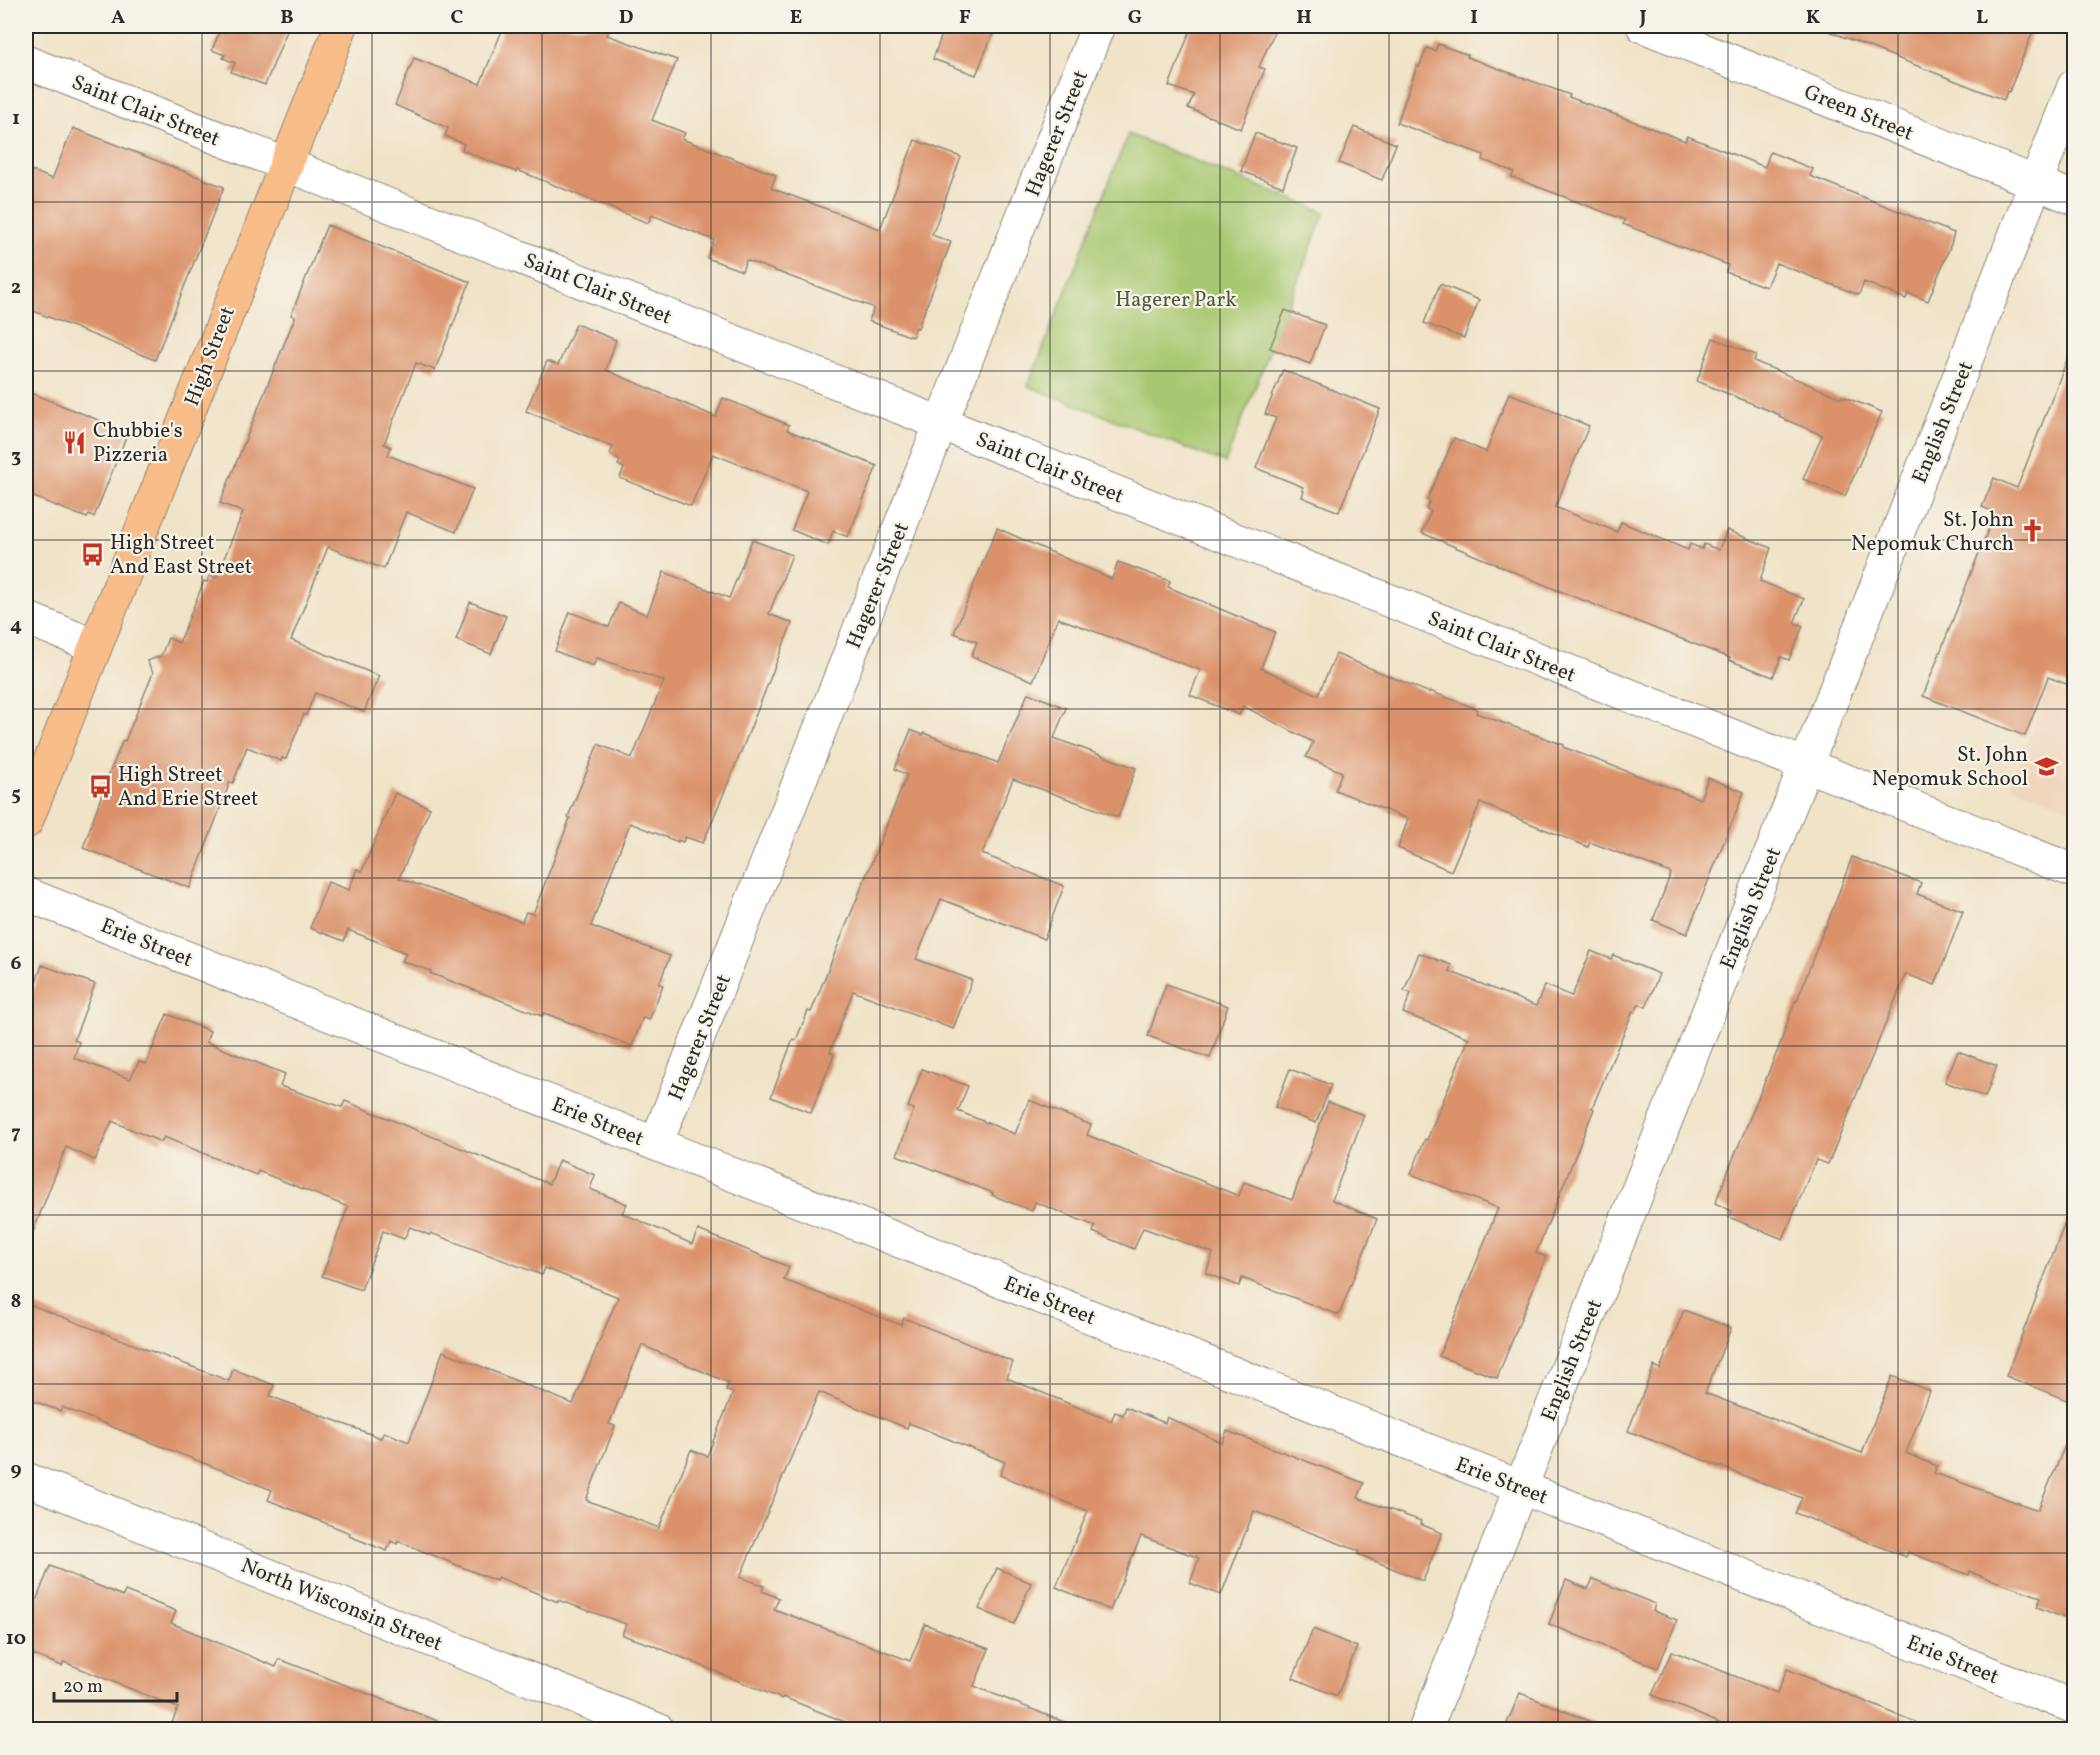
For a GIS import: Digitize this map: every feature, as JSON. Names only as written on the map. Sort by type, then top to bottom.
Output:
[{"type":"main road","name":"High Street","points":[[26,822],[341,26]]},
{"type":"street","name":"Hagerer Street","points":[[656,1144],[1098,26]]},
{"type":"street","name":"Green Street","points":[[1644,26],[2074,198]]},
{"type":"street","name":"Saint Clair Street","points":[[26,62],[2074,871]]},
{"type":"street","name":"English Street","points":[[1425,1730],[2074,86]]},
{"type":"street","points":[[26,618],[95,646]]},
{"type":"street","name":"Erie Street","points":[[26,894],[2074,1707]]},
{"type":"street","name":"North Wisconsin Street","points":[[26,1479],[658,1730]]},
{"type":"shaded area","name":"St. John Nepomuk School","points":[[2048,687],[2074,697],[2074,810],[2010,785]]},
{"type":"green space","name":"Hagerer Park","points":[[1128,134],[1325,212],[1225,463],[1028,386]]},
{"type":"building","points":[[222,26],[289,26],[265,85],[231,72],[235,63],[223,58],[225,55],[212,50]]},
{"type":"building","points":[[504,26],[611,26],[607,35],[677,60],[652,120],[685,133],[682,139],[776,175],[771,188],[880,229],[915,140],[961,157],[932,235],[951,242],[918,328],[916,327],[912,337],[869,321],[872,307],[746,260],[742,271],[707,258],[714,240],[652,215],[648,223],[462,150],[464,144],[445,136],[448,128],[395,105],[414,58],[480,84]]},
{"type":"building","points":[[945,26],[996,26],[976,75],[933,59]]},
{"type":"building","points":[[1192,26],[1277,26],[1259,67],[1265,69],[1241,129],[1188,108],[1194,95],[1169,86]]},
{"type":"building","points":[[1822,26],[2035,26],[2004,100],[1821,28]]},
{"type":"building","points":[[1438,44],[1685,141],[1687,136],[1765,167],[1770,152],[1813,169],[1810,176],[1954,233],[1928,301],[1908,293],[1906,299],[1864,282],[1859,295],[1776,263],[1766,287],[1726,272],[1728,265],[1623,224],[1625,220],[1512,177],[1514,172],[1483,160],[1484,155],[1397,123],[1417,66],[1419,67],[1427,48],[1435,51]]},
{"type":"building","points":[[1354,127],[1396,144],[1382,180],[1339,163]]},
{"type":"building","points":[[73,128],[224,187],[155,360],[26,308],[26,168],[52,179]]},
{"type":"building","points":[[1255,133],[1297,148],[1283,187],[1241,171]]},
{"type":"building","points":[[327,225],[470,282],[435,370],[416,363],[384,444],[391,447],[388,455],[473,489],[456,532],[406,512],[384,569],[328,547],[291,640],[379,676],[364,712],[315,693],[286,759],[282,758],[281,761],[247,747],[233,783],[230,782],[190,888],[83,848],[109,774],[153,673],[147,661],[161,656],[168,638],[179,643],[204,581],[207,582],[209,576],[216,578],[243,512],[220,503],[295,317],[291,315]]},
{"type":"building","points":[[1440,284],[1479,300],[1464,338],[1424,323]]},
{"type":"building","points":[[1285,310],[1325,325],[1310,364],[1270,348]]},
{"type":"building","points":[[576,324],[616,340],[606,370],[716,417],[723,398],[789,425],[787,430],[877,466],[848,537],[833,531],[828,545],[792,530],[807,491],[713,454],[691,506],[620,478],[624,468],[618,465],[620,461],[610,454],[613,447],[526,411],[547,361],[558,365]]},
{"type":"building","points":[[1713,338],[1756,355],[1754,361],[1841,398],[1842,396],[1882,412],[1845,496],[1803,479],[1822,435],[1697,381]]},
{"type":"building","name":"St. John Nepomuk Church","points":[[2072,347],[2074,347],[2074,687],[2048,677],[2025,736],[1923,696],[1995,512],[1982,507],[1994,478],[2017,488]]},
{"type":"building","points":[[1283,370],[1380,409],[1339,512],[1302,497],[1303,487],[1256,468],[1276,418],[1265,414]]},
{"type":"building","name":"Chubbie's Pizzeria","points":[[26,391],[128,432],[94,517],[89,514],[87,518],[26,494]]},
{"type":"building","points":[[1509,393],[1589,426],[1555,507],[1617,532],[1621,522],[1688,550],[1690,544],[1702,549],[1704,544],[1719,550],[1727,530],[1771,548],[1760,581],[1804,599],[1794,623],[1803,626],[1789,660],[1781,657],[1773,677],[1422,533],[1431,511],[1426,509],[1430,501],[1427,500],[1454,438],[1486,452]]},
{"type":"building","points":[[997,528],[1112,579],[1118,562],[1170,581],[1168,587],[1275,632],[1261,668],[1318,695],[1336,654],[1430,693],[1430,691],[1477,709],[1476,713],[1700,799],[1708,778],[1744,792],[1687,934],[1653,920],[1671,873],[1590,842],[1588,847],[1480,803],[1451,871],[1398,848],[1408,819],[1335,790],[1342,772],[1306,757],[1313,742],[1243,706],[1239,715],[1190,695],[1200,670],[1058,618],[1033,681],[971,656],[977,642],[954,633]]},
{"type":"building","points":[[752,540],[792,555],[769,614],[792,623],[741,752],[703,843],[685,837],[683,842],[678,840],[678,842],[630,823],[591,926],[670,956],[659,984],[663,985],[649,1020],[643,1017],[632,1046],[544,1013],[542,1016],[430,973],[431,971],[402,961],[406,953],[348,930],[344,941],[310,928],[328,882],[349,890],[357,869],[362,871],[395,793],[430,808],[399,878],[522,922],[526,912],[533,914],[570,818],[568,817],[598,744],[632,758],[664,681],[597,658],[593,666],[555,651],[570,612],[609,627],[619,603],[647,615],[664,572],[729,598]]},
{"type":"building","points":[[470,602],[506,616],[491,654],[456,640]]},
{"type":"building","points":[[1028,693],[1066,708],[1054,738],[1136,768],[1118,817],[1013,779],[982,854],[1064,886],[1044,939],[941,899],[916,959],[972,980],[953,1029],[853,991],[830,1052],[834,1054],[811,1113],[771,1097],[793,1039],[796,1040],[808,1011],[811,1012],[907,775],[895,769],[911,730],[923,735],[924,733],[998,763]]},
{"type":"building","points":[[1852,857],[1921,883],[1917,894],[1963,911],[1935,985],[1906,974],[1828,1164],[1816,1160],[1783,1239],[1729,1217],[1732,1211],[1715,1203],[1779,1047]]},
{"type":"building","points":[[1591,951],[1611,959],[1613,955],[1659,974],[1646,1007],[1639,1004],[1635,1012],[1633,1011],[1592,1108],[1594,1109],[1536,1253],[1546,1257],[1497,1378],[1439,1356],[1498,1208],[1411,1174],[1469,1038],[1403,1013],[1411,993],[1404,991],[1419,953],[1451,965],[1449,971],[1536,1006],[1545,985],[1572,996]]},
{"type":"building","points":[[42,965],[95,984],[74,1040],[79,1042],[74,1058],[130,1079],[139,1062],[146,1064],[167,1014],[210,1031],[206,1042],[285,1074],[280,1086],[342,1107],[345,1101],[549,1184],[559,1160],[595,1175],[590,1189],[627,1204],[622,1213],[692,1244],[698,1230],[789,1267],[784,1280],[901,1325],[904,1318],[1013,1362],[1007,1378],[1111,1421],[1115,1412],[1123,1415],[1126,1407],[1165,1423],[1167,1417],[1222,1443],[1227,1431],[1364,1483],[1358,1498],[1421,1521],[1420,1524],[1442,1533],[1423,1581],[1358,1554],[1359,1551],[1254,1511],[1221,1595],[1190,1583],[1199,1558],[1141,1536],[1110,1610],[1056,1587],[1088,1511],[1000,1475],[1005,1462],[909,1423],[907,1428],[819,1392],[740,1577],[764,1586],[762,1591],[779,1598],[774,1609],[910,1661],[925,1624],[989,1649],[974,1686],[1079,1728],[865,1730],[622,1635],[626,1624],[558,1600],[558,1602],[498,1577],[496,1581],[398,1541],[397,1544],[391,1541],[387,1551],[349,1536],[350,1533],[268,1500],[272,1490],[62,1407],[60,1411],[26,1398],[26,1303],[229,1381],[233,1369],[274,1385],[270,1396],[381,1438],[384,1432],[409,1442],[443,1351],[573,1404],[618,1297],[545,1268],[542,1275],[410,1227],[404,1239],[383,1231],[361,1290],[322,1276],[348,1207],[258,1171],[256,1175],[164,1137],[161,1142],[112,1121],[95,1160],[66,1147],[28,1245],[26,1244],[26,1011]],"holes":[[[642,1345],[729,1383],[726,1390],[733,1393],[707,1456],[691,1450],[659,1528],[586,1500],[615,1426],[609,1424]]]},
{"type":"building","points":[[1166,984],[1228,1006],[1210,1058],[1148,1036]]},
{"type":"building","points":[[1958,1051],[1997,1066],[1985,1097],[1945,1082]]},
{"type":"building","points":[[922,1069],[968,1086],[958,1111],[1015,1134],[1029,1100],[1091,1125],[1087,1135],[1239,1196],[1244,1182],[1292,1200],[1328,1102],[1364,1115],[1332,1200],[1377,1219],[1339,1315],[1242,1278],[1239,1286],[1206,1273],[1213,1253],[1143,1228],[1134,1249],[1093,1232],[1095,1226],[1035,1202],[1032,1211],[897,1155],[914,1109],[908,1107]]},
{"type":"building","points":[[1290,1069],[1331,1085],[1316,1123],[1275,1107]]},
{"type":"building","points":[[2072,1205],[2074,1206],[2074,1403],[2006,1376]]},
{"type":"building","points":[[1684,1310],[1731,1328],[1705,1393],[1862,1453],[1892,1376],[1930,1391],[1906,1453],[1937,1466],[1934,1473],[2038,1510],[2074,1424],[2074,1622],[2037,1607],[2041,1597],[1970,1572],[1969,1575],[1908,1552],[1906,1557],[1795,1513],[1802,1498],[1628,1431],[1654,1366],[1660,1369]]},
{"type":"building","points":[[50,1566],[123,1596],[125,1591],[176,1611],[171,1623],[276,1667],[279,1659],[453,1727],[453,1730],[169,1730],[178,1708],[64,1662],[62,1666],[26,1652],[26,1626]]},
{"type":"building","points":[[997,1568],[1031,1583],[1014,1624],[979,1609]]},
{"type":"building","points":[[1593,1579],[1655,1604],[1653,1611],[1677,1620],[1658,1668],[1549,1624],[1566,1580],[1588,1589]]},
{"type":"building","points":[[1313,1629],[1357,1647],[1337,1696],[1293,1678]]},
{"type":"building","points":[[1672,1651],[1777,1693],[1787,1669],[1934,1730],[1736,1730],[1652,1695]]},
{"type":"building","points":[[1520,1693],[1607,1728],[1607,1730],[1504,1730]]},
{"type":"place","name":"Chubbie's Pizzeria","points":[[75,442]]},
{"type":"place","name":"St. John Nepomuk Church","points":[[2032,531]]},
{"type":"place","name":"High Street And East Street","points":[[92,554]]},
{"type":"place","name":"St. John Nepomuk School","points":[[2046,766]]},
{"type":"place","name":"High Street And Erie Street","points":[[100,786]]}]
